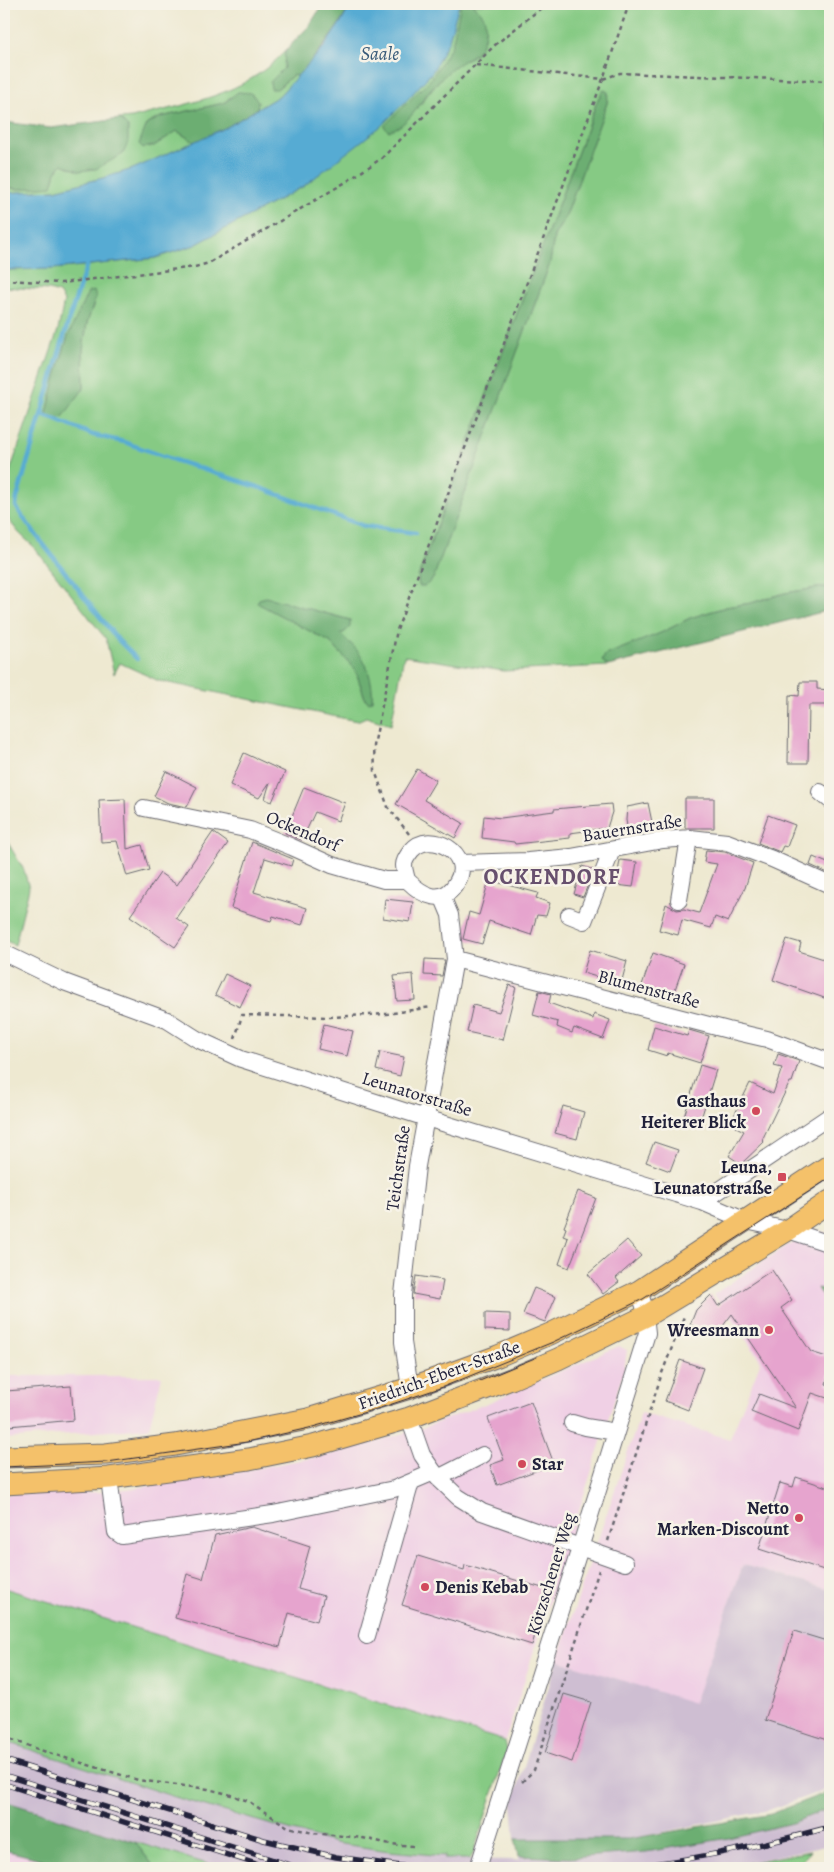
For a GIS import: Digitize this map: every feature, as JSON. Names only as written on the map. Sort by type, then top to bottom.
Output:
[{"type":"main road","name":"Friedrich-Ebert-Straße","points":[[4,1457],[106,1454],[175,1445],[308,1419],[410,1388],[498,1356],[550,1334],[639,1291],[830,1165]]},
{"type":"main road","name":"Friedrich-Ebert-Straße","points":[[4,1484],[109,1478],[249,1459],[313,1446],[409,1418],[542,1366],[646,1316],[788,1230],[830,1201]]},
{"type":"street","name":"Ockendorf","points":[[144,808],[250,830],[332,865],[384,880],[407,880]]},
{"type":"street","points":[[679,900],[688,838]]},
{"type":"street","name":"Bauernstraße","points":[[461,864],[562,858],[663,840],[688,838],[727,842],[772,859],[830,885]]},
{"type":"street","points":[[434,841],[446,845],[461,864],[460,876],[453,889],[442,896],[430,897],[416,889],[407,880],[404,864],[418,844],[434,841]]},
{"type":"street","points":[[569,915],[584,921],[612,850]]},
{"type":"street","name":"Teichstraße","points":[[410,1388],[403,1342],[403,1295],[417,1166],[455,958],[450,915],[442,896]]},
{"type":"street","name":"Leunatorstraße","points":[[4,953],[64,982],[167,1020],[197,1039],[230,1055],[426,1118],[702,1202],[746,1221],[788,1230],[830,1244]]},
{"type":"street","name":"Blumenstraße","points":[[455,958],[767,1039],[830,1062]]},
{"type":"street","points":[[702,1202],[830,1116]]},
{"type":"street","name":"Kötzschener Weg","points":[[478,1868],[647,1333],[646,1316],[639,1291]]},
{"type":"street","points":[[409,1418],[422,1455],[436,1475],[458,1497],[482,1512],[625,1563]]},
{"type":"street","points":[[572,1423],[616,1432]]},
{"type":"street","points":[[109,1478],[116,1532],[122,1536],[273,1514],[394,1489],[436,1475],[483,1455]]},
{"type":"street","points":[[367,1636],[411,1482]]},
{"type":"path","points":[[4,280],[74,282],[195,267],[209,263],[346,182],[382,158],[495,45],[546,4]]},
{"type":"path","points":[[418,844],[388,808],[376,771],[374,746],[397,630],[603,79],[629,4]]},
{"type":"path","points":[[476,64],[603,79],[620,73],[830,81]]},
{"type":"path","points":[[230,1055],[242,1015],[330,1017],[387,1014],[446,1005]]},
{"type":"path","points":[[608,1541],[662,1373],[688,1308]]},
{"type":"path","points":[[522,1783],[534,1770],[600,1569]]},
{"type":"path","points":[[4,1737],[48,1753],[138,1780],[208,1789],[228,1794],[248,1801],[288,1827],[313,1833],[413,1846]]},
{"type":"shaded area","points":[[812,1229],[830,1234],[830,1590],[743,1565],[694,1704],[557,1660],[641,1413],[730,1439],[761,1361],[714,1294]]},
{"type":"shaded area","points":[[619,1346],[627,1350],[624,1370],[505,1741],[4,1588],[4,1494],[103,1492],[188,1481],[328,1455],[426,1427],[490,1402]]},
{"type":"shaded area","points":[[4,1376],[162,1376],[149,1428],[4,1439]]},
{"type":"shaded area","points":[[743,1565],[830,1590],[830,1788],[769,1810],[629,1839],[515,1839],[512,1805],[557,1660],[694,1703]]},
{"type":"shaded area","points":[[4,1741],[181,1799],[335,1843],[389,1851],[445,1856],[445,1859],[518,1860],[519,1856],[570,1858],[646,1852],[729,1838],[791,1823],[830,1808],[830,1845],[722,1868],[221,1868],[4,1801]]},
{"type":"shaded area","points":[[4,1850],[48,1861],[54,1868],[4,1868]]},
{"type":"green space","points":[[323,4],[351,4],[333,33],[298,76],[293,75],[277,89],[271,89],[270,82],[284,68],[285,51],[309,26]]},
{"type":"green space","points":[[459,4],[461,4],[453,45],[431,79],[417,94],[421,104],[443,77],[458,63],[473,56],[481,45],[485,29],[473,4],[830,4],[830,586],[785,593],[690,618],[602,661],[608,666],[504,671],[404,656],[391,725],[366,717],[357,721],[159,681],[120,663],[114,674],[106,639],[33,546],[19,533],[4,514],[4,489],[58,330],[64,301],[59,293],[49,290],[4,287],[4,270],[53,269],[155,258],[195,245],[304,186],[408,99],[433,71],[449,40]],"holes":[[[604,90],[608,93],[607,103],[566,216],[554,236],[550,263],[433,578],[418,577],[598,99]],[[96,297],[87,323],[83,350],[84,388],[47,413],[68,336]],[[258,603],[298,606],[350,620],[345,632],[339,634],[372,701],[365,698],[355,669],[330,642]]]},
{"type":"green space","points":[[461,4],[473,4],[483,15],[485,28],[481,46],[474,54],[447,73],[431,89],[402,125],[388,131],[384,126],[431,79],[452,45]]},
{"type":"green space","points":[[285,51],[284,68],[270,82],[277,89],[293,75],[298,76],[279,96],[257,109],[258,101],[230,97],[224,103],[161,117],[147,124],[144,133],[167,136],[177,131],[194,142],[133,169],[103,178],[55,190],[4,193],[4,187],[20,189],[56,172],[62,164],[79,171],[123,154],[128,127],[120,119],[132,118],[214,96],[252,78]]},
{"type":"green space","points":[[604,90],[608,92],[607,103],[566,216],[554,236],[550,263],[433,579],[425,586],[419,586],[418,577],[598,99]]},
{"type":"green space","points":[[238,92],[251,93],[258,101],[257,109],[227,127],[194,142],[177,131],[154,146],[143,148],[139,144],[147,124],[161,117],[224,103]]},
{"type":"green space","points":[[120,119],[128,127],[128,143],[123,154],[96,169],[79,171],[62,164],[56,172],[52,186],[20,189],[4,187],[4,122],[51,128]]},
{"type":"green space","points":[[94,291],[96,297],[87,323],[83,350],[84,388],[63,417],[51,420],[47,413],[68,336],[88,292]]},
{"type":"green space","points":[[830,586],[830,610],[608,666],[602,661],[605,655],[663,632],[690,618],[785,593]]},
{"type":"green space","points":[[266,597],[350,620],[350,627],[340,634],[355,648],[366,666],[371,680],[372,701],[368,702],[365,698],[355,669],[330,642],[257,603],[259,599]]},
{"type":"green space","points":[[4,836],[24,870],[29,888],[15,945],[4,940]]},
{"type":"green space","points":[[817,1288],[830,1291],[830,1309]]},
{"type":"green space","points":[[4,1588],[505,1741],[507,1750],[473,1854],[470,1859],[445,1859],[445,1856],[389,1851],[335,1843],[181,1799],[4,1741]]},
{"type":"green space","points":[[830,1791],[830,1808],[792,1823],[729,1838],[646,1852],[570,1858],[519,1856],[515,1839],[629,1839],[771,1814]]},
{"type":"green space","points":[[4,1801],[135,1842],[155,1868],[54,1868],[48,1861],[4,1850]]},
{"type":"green space","points":[[135,1842],[221,1868],[155,1868]]},
{"type":"green space","points":[[810,1851],[796,1868],[722,1868],[734,1866]]},
{"type":"water","name":"Saale","points":[[351,4],[459,4],[449,40],[433,71],[381,126],[304,186],[195,245],[155,258],[53,269],[4,270],[4,193],[55,190],[103,178],[133,169],[227,127],[279,96],[324,47]]},
{"type":"building","points":[[800,682],[817,682],[817,689],[830,690],[830,705],[809,705],[808,763],[788,763],[789,695],[799,696]]},
{"type":"building","points":[[244,753],[285,772],[272,802],[265,799],[270,782],[259,798],[230,785]]},
{"type":"building","points":[[417,769],[436,780],[424,800],[463,823],[455,838],[396,804]]},
{"type":"building","points":[[166,771],[197,787],[187,807],[168,803],[154,796]]},
{"type":"building","points":[[304,787],[345,803],[338,821],[315,812],[302,840],[285,833]]},
{"type":"building","points":[[685,798],[714,798],[714,828],[685,828]]},
{"type":"building","points":[[125,799],[127,849],[142,845],[149,870],[127,876],[117,841],[101,842],[99,800]]},
{"type":"building","points":[[648,803],[653,827],[628,832],[626,820],[627,807]]},
{"type":"building","points":[[611,804],[612,812],[607,828],[570,833],[570,838],[515,844],[514,842],[482,838],[484,816],[501,818],[554,811],[554,809]]},
{"type":"building","points":[[768,815],[795,825],[787,847],[783,846],[780,852],[758,843]]},
{"type":"building","points":[[213,832],[228,843],[176,918],[189,927],[175,947],[130,916],[160,873],[177,885]]},
{"type":"building","points":[[252,842],[293,859],[291,866],[265,858],[254,892],[307,908],[302,925],[273,916],[271,921],[231,908]]},
{"type":"building","points":[[706,850],[725,852],[753,863],[745,888],[728,922],[715,917],[711,928],[682,920],[678,935],[659,930],[666,904],[677,910],[684,909],[699,913],[717,864],[704,862]]},
{"type":"building","points":[[813,857],[830,864],[830,874],[810,865]]},
{"type":"building","points":[[620,860],[637,862],[633,887],[616,885]]},
{"type":"building","points":[[582,866],[594,870],[583,897],[574,894]]},
{"type":"building","points":[[489,880],[538,893],[536,898],[550,903],[546,916],[537,915],[531,935],[489,921],[482,944],[463,939],[469,912],[479,915]]},
{"type":"building","points":[[385,899],[413,902],[410,922],[383,918]]},
{"type":"building","points":[[787,939],[801,943],[799,951],[830,961],[830,1000],[773,980]]},
{"type":"building","points":[[590,950],[627,961],[621,984],[583,973]]},
{"type":"building","points":[[653,953],[684,964],[672,998],[641,988]]},
{"type":"building","points":[[425,959],[445,960],[442,976],[424,975]]},
{"type":"building","points":[[225,974],[250,986],[240,1007],[215,995]]},
{"type":"building","points":[[413,974],[415,1000],[397,1001],[394,976]]},
{"type":"building","points":[[509,985],[516,987],[503,1040],[467,1032],[473,1005],[499,1012]]},
{"type":"building","points":[[539,991],[551,994],[549,1003],[593,1019],[594,1014],[610,1020],[603,1039],[574,1028],[572,1033],[557,1027],[558,1022],[533,1015]]},
{"type":"building","points":[[324,1024],[353,1031],[347,1056],[318,1049]]},
{"type":"building","points":[[654,1026],[687,1036],[689,1030],[709,1036],[700,1063],[668,1053],[667,1056],[648,1050]]},
{"type":"building","points":[[380,1052],[404,1057],[400,1076],[376,1070]]},
{"type":"building","points":[[778,1054],[799,1061],[792,1082],[790,1082],[762,1140],[764,1142],[741,1164],[729,1156],[744,1131],[730,1124],[750,1083],[773,1094],[782,1068],[774,1066]]},
{"type":"building","points":[[700,1065],[716,1070],[699,1125],[683,1120]]},
{"type":"building","points":[[563,1106],[584,1112],[577,1139],[555,1133]]},
{"type":"building","points":[[654,1142],[678,1150],[670,1171],[646,1162]]},
{"type":"building","points":[[578,1191],[596,1198],[569,1268],[559,1264],[568,1238],[563,1236],[566,1228],[564,1227]]},
{"type":"building","points":[[627,1240],[641,1256],[616,1278],[619,1282],[603,1294],[588,1274]]},
{"type":"building","name":"Wreesmann","points":[[772,1270],[792,1300],[781,1308],[811,1352],[830,1358],[830,1369],[826,1384],[830,1385],[830,1399],[812,1393],[798,1431],[751,1412],[759,1394],[796,1408],[732,1314],[716,1335],[690,1325],[696,1310],[711,1295],[718,1306]]},
{"type":"building","points":[[416,1276],[443,1280],[440,1299],[413,1294]]},
{"type":"building","points":[[534,1288],[556,1297],[545,1322],[523,1314]]},
{"type":"building","points":[[485,1313],[510,1314],[510,1331],[485,1330]]},
{"type":"building","points":[[680,1360],[703,1368],[688,1410],[665,1401]]},
{"type":"building","points":[[71,1386],[74,1420],[9,1426],[6,1391]]},
{"type":"building","points":[[531,1402],[554,1464],[497,1485],[490,1465],[504,1460],[488,1418]]},
{"type":"building","name":"Netto Marken-Discount","points":[[796,1477],[830,1488],[830,1572],[759,1549],[780,1483],[793,1487]]},
{"type":"building","points":[[252,1527],[310,1546],[298,1589],[324,1596],[317,1621],[289,1613],[280,1647],[175,1618],[187,1574],[203,1579],[215,1535]]},
{"type":"building","points":[[418,1556],[464,1570],[465,1565],[549,1590],[532,1645],[402,1605]]},
{"type":"building","points":[[794,1631],[830,1642],[830,1741],[765,1720]]},
{"type":"building","points":[[564,1694],[591,1702],[572,1762],[545,1753]]},
{"type":"waterway","points":[[88,261],[70,316],[16,506],[33,531],[118,640],[137,659]]},
{"type":"waterway","points":[[42,414],[93,435],[124,442],[258,487],[364,526],[416,533]]},
{"type":"tram line","points":[[4,1467],[107,1462],[247,1442],[309,1428],[380,1408],[443,1387],[553,1342],[643,1299],[830,1178]]},
{"type":"tram line","points":[[475,1383],[537,1357]]},
{"type":"railway","points":[[4,1760],[264,1840],[336,1857],[415,1868]]},
{"type":"railway","points":[[4,1775],[299,1868]]},
{"type":"railway","points":[[4,1784],[269,1868]]},
{"type":"railway","points":[[618,1868],[725,1852],[830,1827]]},
{"type":"place","name":"Gasthaus Heiterer Blick","points":[[756,1111]]},
{"type":"place","name":"Leuna, Leunatorstraße","points":[[782,1177]]},
{"type":"place","name":"Wreesmann","points":[[769,1330]]},
{"type":"place","name":"Star","points":[[522,1464]]},
{"type":"place","name":"Netto Marken-Discount","points":[[799,1518]]},
{"type":"place","name":"Denis Kebab","points":[[425,1587]]},
{"type":"district","name":"OCKENDORF","points":[[552,877]]}]
